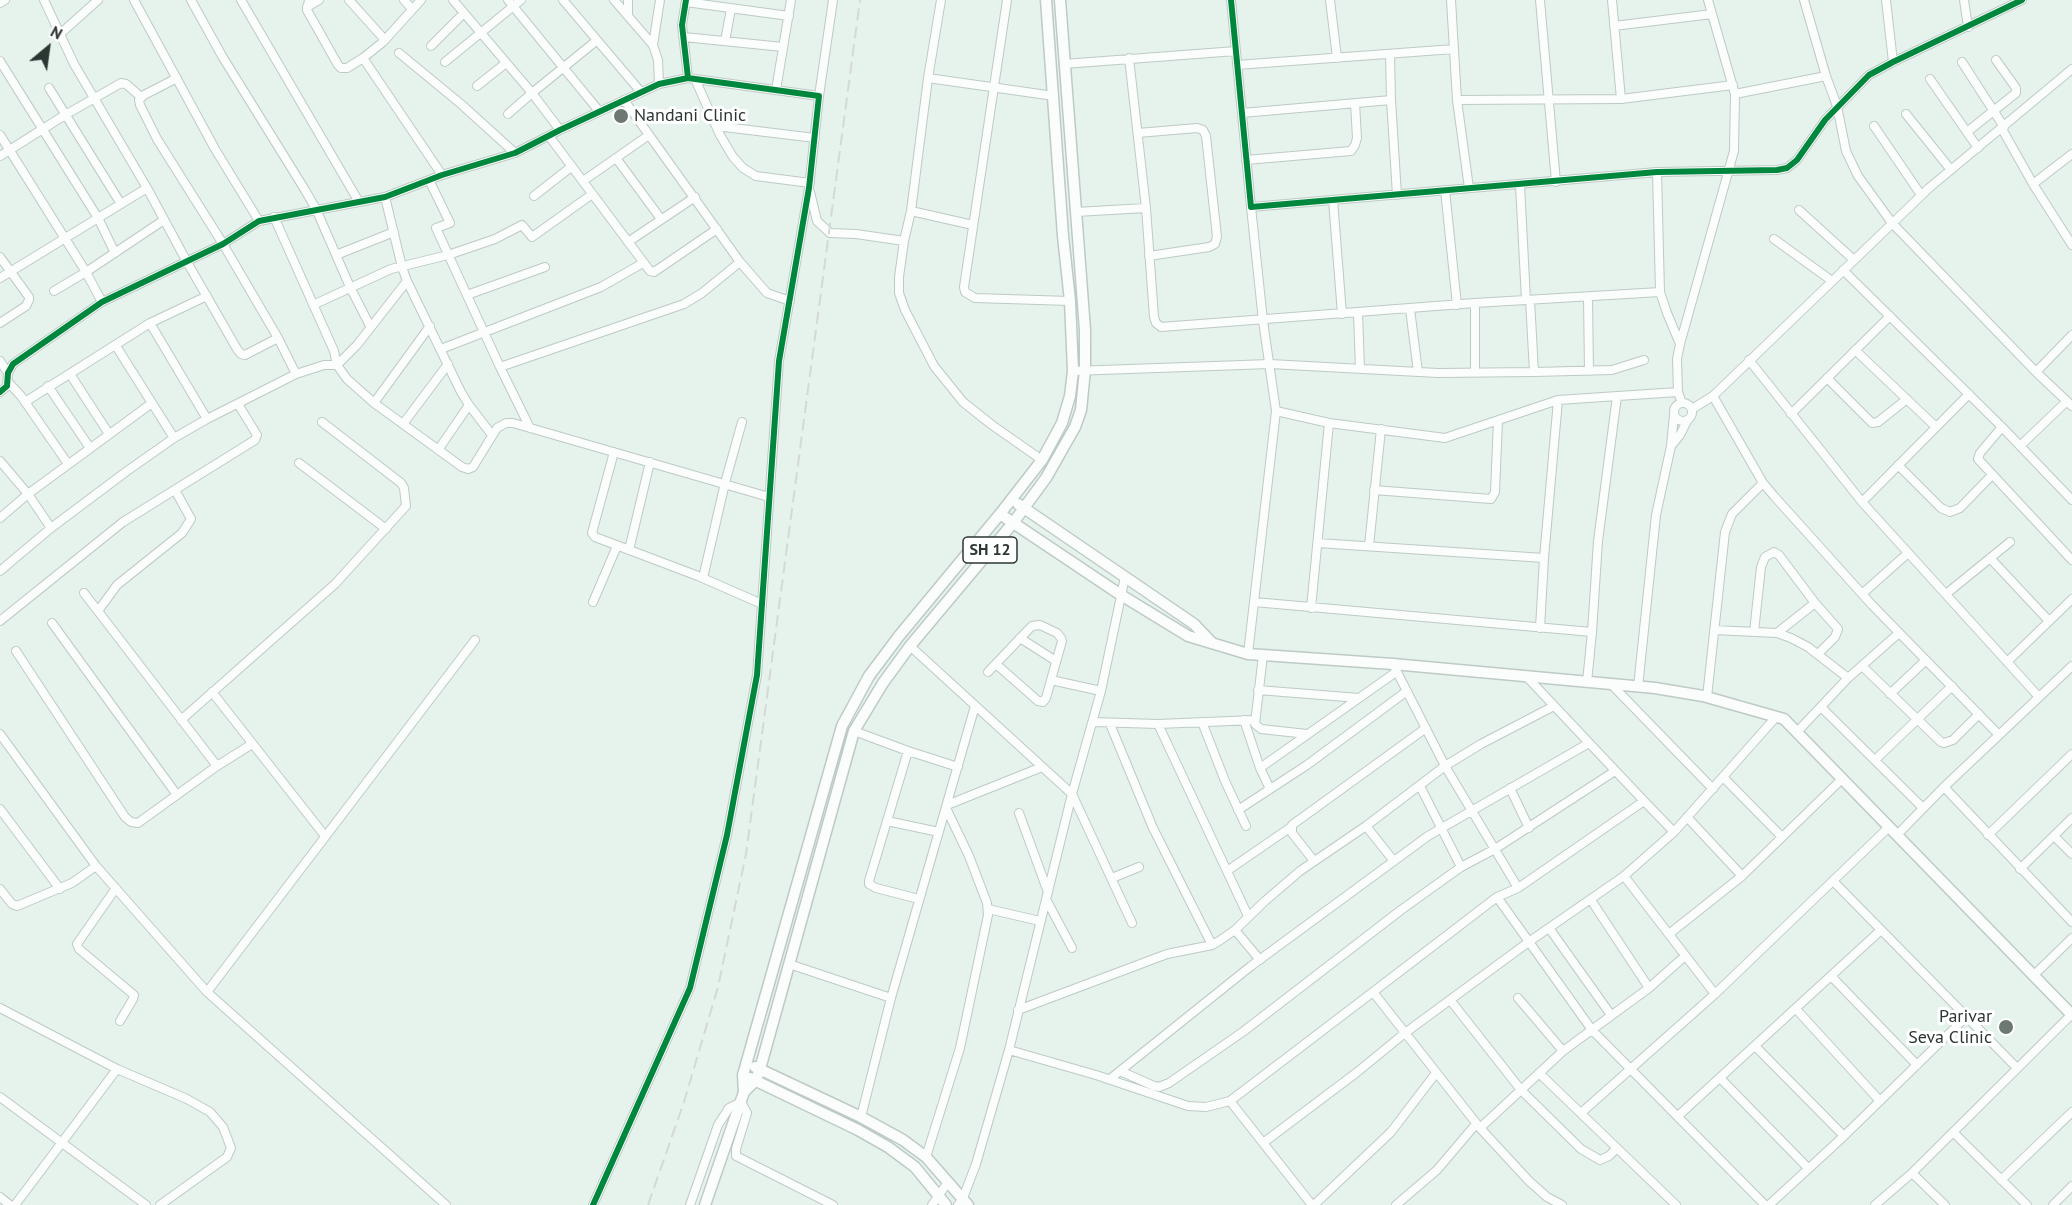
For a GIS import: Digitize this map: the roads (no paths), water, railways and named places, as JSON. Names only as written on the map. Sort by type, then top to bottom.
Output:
[{"type":"main road","name":"SH 12","points":[[747,1063],[842,726],[869,676],[899,636],[1042,460],[1062,423],[1070,396],[1073,371],[1070,301],[1063,236],[1046,0]]},
{"type":"main road","name":"SH 12","points":[[760,1069],[854,730],[883,683],[910,646],[1013,523],[1046,478],[1075,427],[1081,410],[1085,370],[1083,300],[1060,0]]},
{"type":"main road","points":[[1011,500],[1194,624],[1212,644]]},
{"type":"main road","points":[[1000,514],[1121,595],[1188,636],[1248,654],[1638,687],[1707,697],[1784,719],[2072,1014]]},
{"type":"main road","points":[[705,1205],[742,1097],[743,1075],[747,1063],[861,1117],[903,1140],[926,1157],[963,1203]]},
{"type":"main road","points":[[742,1097],[756,1080],[760,1069]]},
{"type":"main road","points":[[743,1075],[858,1130],[888,1148],[915,1167],[935,1200],[946,1205]]},
{"type":"street","points":[[0,3],[5,0]]},
{"type":"street","points":[[44,0],[93,98],[241,354],[249,353],[278,338]]},
{"type":"street","points":[[60,34],[98,0]]},
{"type":"street","points":[[135,0],[215,149],[259,221]]},
{"type":"street","points":[[191,0],[222,56],[316,209],[350,287],[370,326]]},
{"type":"street","points":[[241,0],[359,202]]},
{"type":"street","points":[[319,0],[308,3],[341,68],[347,68],[363,58],[385,40],[422,0]]},
{"type":"street","points":[[349,0],[385,40]]},
{"type":"street","points":[[404,0],[412,9]]},
{"type":"street","points":[[453,0],[532,93],[560,130]]},
{"type":"street","points":[[445,62],[511,3],[521,0]]},
{"type":"street","points":[[563,0],[641,92]]},
{"type":"street","points":[[614,0],[653,45],[662,83]]},
{"type":"street","points":[[628,0],[628,15]]},
{"type":"street","points":[[653,45],[660,0]]},
{"type":"street","points":[[776,90],[791,0]]},
{"type":"street","points":[[593,1205],[690,988],[727,835],[755,686],[779,362],[804,223],[833,0]]},
{"type":"street","points":[[941,0],[928,78],[911,211],[904,241],[899,293],[905,310],[934,366],[963,402],[1042,460]]},
{"type":"street","points":[[1007,0],[964,288],[967,295],[975,298],[1070,301]]},
{"type":"street","points":[[1231,0],[1263,321],[1276,411],[1248,654]]},
{"type":"street","points":[[1330,0],[1337,58]]},
{"type":"street","points":[[1451,0],[1457,100],[1469,188]]},
{"type":"street","points":[[1540,0],[1556,182]]},
{"type":"street","points":[[1612,0],[1621,99]]},
{"type":"street","points":[[1682,403],[1678,392],[1677,359],[1680,344],[1734,151],[1735,94],[1708,0]]},
{"type":"street","points":[[1804,0],[1837,106],[1850,163],[1892,223],[2036,372],[2070,403],[2020,446]]},
{"type":"street","points":[[1886,0],[1893,62]]},
{"type":"street","points":[[1964,0],[1968,27]]},
{"type":"street","points":[[1251,207],[1658,172],[1777,170],[1793,165],[1824,120],[1869,75],[2022,0]]},
{"type":"street","points":[[789,16],[686,1],[682,25],[689,78],[733,157],[743,168],[756,176],[809,186]]},
{"type":"street","points":[[511,3],[599,111]]},
{"type":"street","points":[[725,41],[731,9]]},
{"type":"street","points":[[430,46],[464,13]]},
{"type":"street","points":[[1614,26],[1712,14]]},
{"type":"street","points":[[684,37],[783,47]]},
{"type":"street","points":[[508,114],[596,41]]},
{"type":"street","points":[[1237,65],[1454,49]]},
{"type":"street","points":[[1064,64],[1236,51]]},
{"type":"street","points":[[399,53],[515,153]]},
{"type":"street","points":[[1390,54],[1390,100],[1397,195]]},
{"type":"street","points":[[363,58],[442,175]]},
{"type":"street","points":[[1129,58],[1146,208],[1155,317],[1156,323],[1161,327],[1475,303],[1660,292]]},
{"type":"street","points":[[1967,132],[2015,95],[2016,91],[1996,60]]},
{"type":"street","points":[[0,61],[98,218],[115,253]]},
{"type":"street","points":[[1962,62],[1995,111],[2033,184],[2072,245]]},
{"type":"street","points":[[477,86],[506,63]]},
{"type":"street","points":[[1692,410],[1713,396],[1921,195],[2072,69]]},
{"type":"street","points":[[1735,94],[1826,76]]},
{"type":"street","points":[[141,97],[177,78]]},
{"type":"street","points":[[0,392],[7,386],[13,364],[102,302],[223,244],[259,221],[385,197],[442,175],[515,153],[599,111],[662,83],[689,78],[819,96]]},
{"type":"street","points":[[928,78],[1054,96]]},
{"type":"street","points":[[1930,79],[1978,148]]},
{"type":"street","points":[[0,156],[65,114],[123,82],[141,97]]},
{"type":"street","points":[[1457,100],[1621,99],[1733,85]]},
{"type":"street","points":[[49,88],[121,204]]},
{"type":"street","points":[[141,97],[140,105],[157,139],[223,244],[278,338],[296,374]]},
{"type":"street","points":[[624,100],[741,262],[771,295],[790,301]]},
{"type":"street","points":[[1242,113],[1390,100]]},
{"type":"street","points":[[1246,160],[1351,151],[1356,138],[1355,103]]},
{"type":"street","points":[[1906,114],[1951,170]]},
{"type":"street","points":[[716,126],[814,138]]},
{"type":"street","points":[[1874,126],[1921,195]]},
{"type":"street","points":[[1138,133],[1197,128],[1203,130],[1206,136],[1217,237],[1212,246],[1149,256]]},
{"type":"street","points":[[0,135],[86,272],[102,302]]},
{"type":"street","points":[[583,181],[649,135]]},
{"type":"street","points":[[549,136],[650,271],[654,272],[717,229]]},
{"type":"street","points":[[2033,184],[2072,154]]},
{"type":"street","points":[[616,158],[661,219]]},
{"type":"street","points":[[534,196],[571,167]]},
{"type":"street","points":[[1658,172],[1660,292],[1666,313],[1680,344]]},
{"type":"street","points":[[429,180],[450,223],[436,228],[530,428]]},
{"type":"street","points":[[1520,185],[1534,372]]},
{"type":"street","points":[[809,186],[818,221],[830,233],[856,234],[904,241]]},
{"type":"street","points":[[0,278],[147,188]]},
{"type":"street","points":[[1445,190],[1457,305]]},
{"type":"street","points":[[313,305],[391,269],[448,255],[495,239],[522,225],[532,237],[591,195]]},
{"type":"street","points":[[385,197],[407,281],[469,405],[492,435]]},
{"type":"street","points":[[628,242],[695,197]]},
{"type":"street","points":[[1333,200],[1342,314]]},
{"type":"street","points":[[1076,212],[1146,208]]},
{"type":"street","points":[[1799,210],[1854,260]]},
{"type":"street","points":[[911,211],[974,225]]},
{"type":"street","points":[[274,217],[334,351],[337,365],[346,379],[374,403],[468,469],[473,467],[492,435],[506,423],[769,497]]},
{"type":"street","points":[[54,291],[164,220]]},
{"type":"street","points":[[336,255],[394,232]]},
{"type":"street","points":[[1774,239],[1832,281]]},
{"type":"street","points":[[0,257],[29,300],[26,306],[0,323]]},
{"type":"street","points":[[500,367],[684,304],[702,293],[741,262]]},
{"type":"street","points":[[441,348],[601,287],[643,263]]},
{"type":"street","points":[[467,295],[545,267]]},
{"type":"street","points":[[1844,270],[2072,500]]},
{"type":"street","points":[[0,571],[51,528],[174,438],[296,374],[324,365],[337,365],[357,345],[407,281]]},
{"type":"street","points":[[25,402],[150,323],[207,296]]},
{"type":"street","points":[[1588,297],[1589,371]]},
{"type":"street","points":[[1475,303],[1475,373]]},
{"type":"street","points":[[1410,309],[1418,372]]},
{"type":"street","points":[[1358,313],[1360,369]]},
{"type":"street","points":[[1791,414],[1890,316]]},
{"type":"street","points":[[150,323],[207,419]]},
{"type":"street","points":[[374,403],[430,326]]},
{"type":"street","points":[[2036,372],[2072,336]]},
{"type":"street","points":[[116,346],[174,438]]},
{"type":"street","points":[[1855,350],[1936,427]]},
{"type":"street","points":[[1073,371],[1270,368],[1475,373],[1589,371],[1612,370],[1644,360]]},
{"type":"street","points":[[1749,360],[1862,502],[2039,697]]},
{"type":"street","points":[[0,361],[8,377],[68,464]]},
{"type":"street","points":[[403,424],[448,364]]},
{"type":"street","points":[[70,374],[109,434]]},
{"type":"street","points":[[1827,378],[1872,423],[1878,422],[1907,399]]},
{"type":"street","points":[[48,386],[90,448]]},
{"type":"street","points":[[1276,411],[1329,423],[1445,438],[1558,400],[1678,392]]},
{"type":"street","points":[[1862,502],[1969,394]]},
{"type":"street","points":[[1587,682],[1598,541],[1617,396]]},
{"type":"street","points":[[1713,396],[1764,483],[1862,594],[1999,735]]},
{"type":"street","points":[[1540,628],[1558,400]]},
{"type":"street","points":[[0,518],[68,464],[152,403]]},
{"type":"street","points":[[1671,447],[1692,416],[1692,410],[1687,404],[1682,403]]},
{"type":"street","points":[[1638,687],[1656,515],[1671,447],[1675,408],[1682,403]]},
{"type":"street","points":[[0,621],[123,522],[255,440],[256,435],[238,404]]},
{"type":"street","points":[[438,450],[469,405]]},
{"type":"street","points":[[1674,415],[1680,422],[1687,421]]},
{"type":"street","points":[[1374,490],[1491,499],[1495,492],[1498,421]]},
{"type":"street","points":[[181,720],[335,584],[405,507],[404,488],[401,483],[322,422]]},
{"type":"street","points":[[703,578],[742,422]]},
{"type":"street","points":[[1311,609],[1329,423]]},
{"type":"street","points":[[2002,427],[1979,456],[1980,461],[2072,560]]},
{"type":"street","points":[[1369,546],[1381,429]]},
{"type":"street","points":[[614,452],[592,533],[595,537],[703,578],[762,604]]},
{"type":"street","points":[[0,461],[51,528]]},
{"type":"street","points":[[629,550],[650,462]]},
{"type":"street","points":[[299,463],[386,529]]},
{"type":"street","points":[[1898,465],[1941,508],[1950,512],[1960,508],[1992,475]]},
{"type":"street","points":[[1707,697],[1723,542],[1728,522],[1738,507],[1764,483]]},
{"type":"street","points":[[98,611],[117,585],[182,533],[190,519],[175,490]]},
{"type":"street","points":[[1946,594],[2010,542]]},
{"type":"street","points":[[1318,543],[1544,558]]},
{"type":"street","points":[[593,602],[617,546]]},
{"type":"street","points":[[1754,632],[1761,567],[1765,557],[1771,552],[1779,555],[1838,629],[1835,636],[1818,654]]},
{"type":"street","points":[[1862,594],[1908,553]]},
{"type":"street","points":[[1990,558],[2049,621]]},
{"type":"street","points":[[963,1203],[1009,1050],[1072,794],[1101,692],[1125,577]]},
{"type":"street","points":[[84,593],[217,766]]},
{"type":"street","points":[[2007,662],[2072,599]]},
{"type":"street","points":[[1254,602],[1311,609],[1592,632]]},
{"type":"street","points":[[1777,633],[1815,603]]},
{"type":"street","points":[[52,623],[177,795]]},
{"type":"street","points":[[988,672],[1020,638],[1035,625],[1056,633],[1062,641],[1043,702],[1040,702],[996,664]]},
{"type":"street","points":[[1714,630],[1777,633],[1801,642],[1848,678]]},
{"type":"street","points":[[1797,732],[1848,678],[1899,633]]},
{"type":"street","points":[[1020,638],[1056,661]]},
{"type":"street","points":[[207,992],[475,640]]},
{"type":"street","points":[[910,646],[1072,794],[1132,924]]},
{"type":"street","points":[[16,651],[125,817],[131,822],[138,823],[217,766],[252,744]]},
{"type":"street","points":[[1263,655],[1255,724],[1261,729],[1307,734]]},
{"type":"street","points":[[1890,694],[1926,660]]},
{"type":"street","points":[[1862,666],[1936,739],[1944,743],[1953,740],[1979,714]]},
{"type":"street","points":[[1581,1113],[1714,994],[1833,881],[1923,808],[2072,666]]},
{"type":"street","points":[[1260,768],[1359,698],[1394,668],[1446,766],[1518,888]]},
{"type":"street","points":[[1526,676],[1674,832]]},
{"type":"street","points":[[1051,681],[1101,692]]},
{"type":"street","points":[[1611,684],[1713,789]]},
{"type":"street","points":[[1875,760],[1952,686]]},
{"type":"street","points":[[1258,690],[1359,698]]},
{"type":"street","points":[[1238,810],[1306,765],[1407,691]]},
{"type":"street","points":[[212,692],[325,836]]},
{"type":"street","points":[[861,1117],[891,998],[975,706]]},
{"type":"street","points":[[1018,1010],[1167,954],[1212,945],[1235,930],[1280,888],[1314,861],[1366,826],[1446,766],[1481,744],[1554,706]]},
{"type":"street","points":[[1821,707],[1923,808]]},
{"type":"street","points":[[1263,1143],[1340,1086],[1405,1033],[1530,941],[1624,876],[1674,832],[1776,717]]},
{"type":"street","points":[[1244,720],[1260,768],[1270,789]]},
{"type":"street","points":[[1093,722],[1158,724],[1254,720]]},
{"type":"street","points":[[1202,722],[1246,826]]},
{"type":"street","points":[[1110,724],[1153,828],[1212,945]]},
{"type":"street","points":[[1158,724],[1248,916]]},
{"type":"street","points":[[1227,871],[1426,728]]},
{"type":"street","points":[[854,730],[957,767]]},
{"type":"street","points":[[0,736],[96,866],[207,992],[446,1205]]},
{"type":"street","points":[[1110,1079],[1260,960],[1330,910],[1393,860],[1471,809],[1589,743]]},
{"type":"street","points":[[908,751],[869,884],[876,888],[919,899]]},
{"type":"street","points":[[1988,835],[2072,754]]},
{"type":"street","points":[[946,806],[1042,767]]},
{"type":"street","points":[[1120,1071],[1154,1086],[1159,1087],[1169,1083],[1262,1018],[1401,910],[1461,867],[1495,849],[1615,771]]},
{"type":"street","points":[[1723,777],[1782,837]]},
{"type":"street","points":[[1669,934],[1742,876],[1842,779]]},
{"type":"street","points":[[1420,786],[1461,867]]},
{"type":"street","points":[[1944,787],[2072,922]]},
{"type":"street","points":[[1510,788],[1528,828]]},
{"type":"street","points":[[1009,1050],[1110,1079],[1188,1106],[1206,1107],[1230,1101],[1497,897],[1518,888],[1644,801]]},
{"type":"street","points":[[926,1157],[960,1048],[988,909],[969,856],[946,806]]},
{"type":"street","points":[[0,808],[60,888]]},
{"type":"street","points":[[1019,813],[1047,895],[1072,948]]},
{"type":"street","points":[[1687,817],[1742,876]]},
{"type":"street","points":[[2020,869],[2072,818]]},
{"type":"street","points":[[887,821],[939,832]]},
{"type":"street","points":[[1366,826],[1393,860]]},
{"type":"street","points":[[1291,827],[1292,833],[1314,861]]},
{"type":"street","points":[[2054,836],[2072,854]]},
{"type":"street","points":[[0,889],[12,904],[17,906],[72,883],[96,866]]},
{"type":"street","points":[[1112,878],[1139,867]]},
{"type":"street","points":[[1624,876],[1714,994]]},
{"type":"street","points":[[1833,881],[2017,1068]]},
{"type":"street","points":[[116,888],[77,944],[79,949],[134,995],[120,1021]]},
{"type":"street","points":[[1497,897],[1592,1030],[1767,1205],[1844,1136],[1966,1016]]},
{"type":"street","points":[[1590,900],[1650,988]]},
{"type":"street","points":[[988,909],[1040,921]]},
{"type":"street","points":[[1549,928],[1611,1016]]},
{"type":"street","points":[[1235,930],[1260,960]]},
{"type":"street","points":[[1678,1116],[1881,930]]},
{"type":"street","points":[[2034,975],[2072,938]]},
{"type":"street","points":[[1396,1205],[1437,1170],[1478,1126],[1563,1051],[1650,988],[1685,956]]},
{"type":"street","points":[[789,964],[891,998]]},
{"type":"street","points":[[1831,976],[1917,1065]]},
{"type":"street","points":[[1373,992],[1478,1126],[1529,1181],[1547,1197],[1562,1205]]},
{"type":"street","points":[[1518,998],[1563,1051]]},
{"type":"street","points":[[1451,1001],[1521,1090],[1551,1121],[1593,1157],[1604,1160],[1617,1148]]},
{"type":"street","points":[[0,1008],[117,1069],[187,1099],[210,1112],[223,1127],[231,1148],[227,1157],[160,1205]]},
{"type":"street","points":[[1796,1009],[1880,1101]]},
{"type":"street","points":[[1875,1205],[1912,1173],[2072,1014]]},
{"type":"street","points":[[1755,1046],[1844,1136]]},
{"type":"street","points":[[15,1205],[117,1069]]},
{"type":"street","points":[[1230,1101],[1313,1205],[1391,1132],[1436,1073]]},
{"type":"street","points":[[1539,1073],[1676,1205]]},
{"type":"street","points":[[1720,1078],[1808,1168]]},
{"type":"street","points":[[0,1097],[146,1205]]},
{"type":"street","points":[[690,1205],[718,1125],[729,1108],[742,1097],[747,1113],[736,1156],[833,1205]]},
{"type":"street","points":[[2001,1179],[2072,1112]]},
{"type":"street","points":[[1953,1132],[2027,1205]]},
{"type":"street","points":[[1912,1173],[1945,1205]]},
{"type":"street","points":[[935,1200],[948,1182]]},
{"type":"street","points":[[2053,1205],[2072,1186]]},
{"type":"street","points":[[0,1197],[10,1205]]},
{"type":"railway","points":[[648,1205],[684,1102],[718,987],[746,854],[860,0]]},
{"type":"place","name":"Nandani Clinic","points":[[621,116]]},
{"type":"place","name":"Parivar Seva Clinic","points":[[2006,1027]]}]
